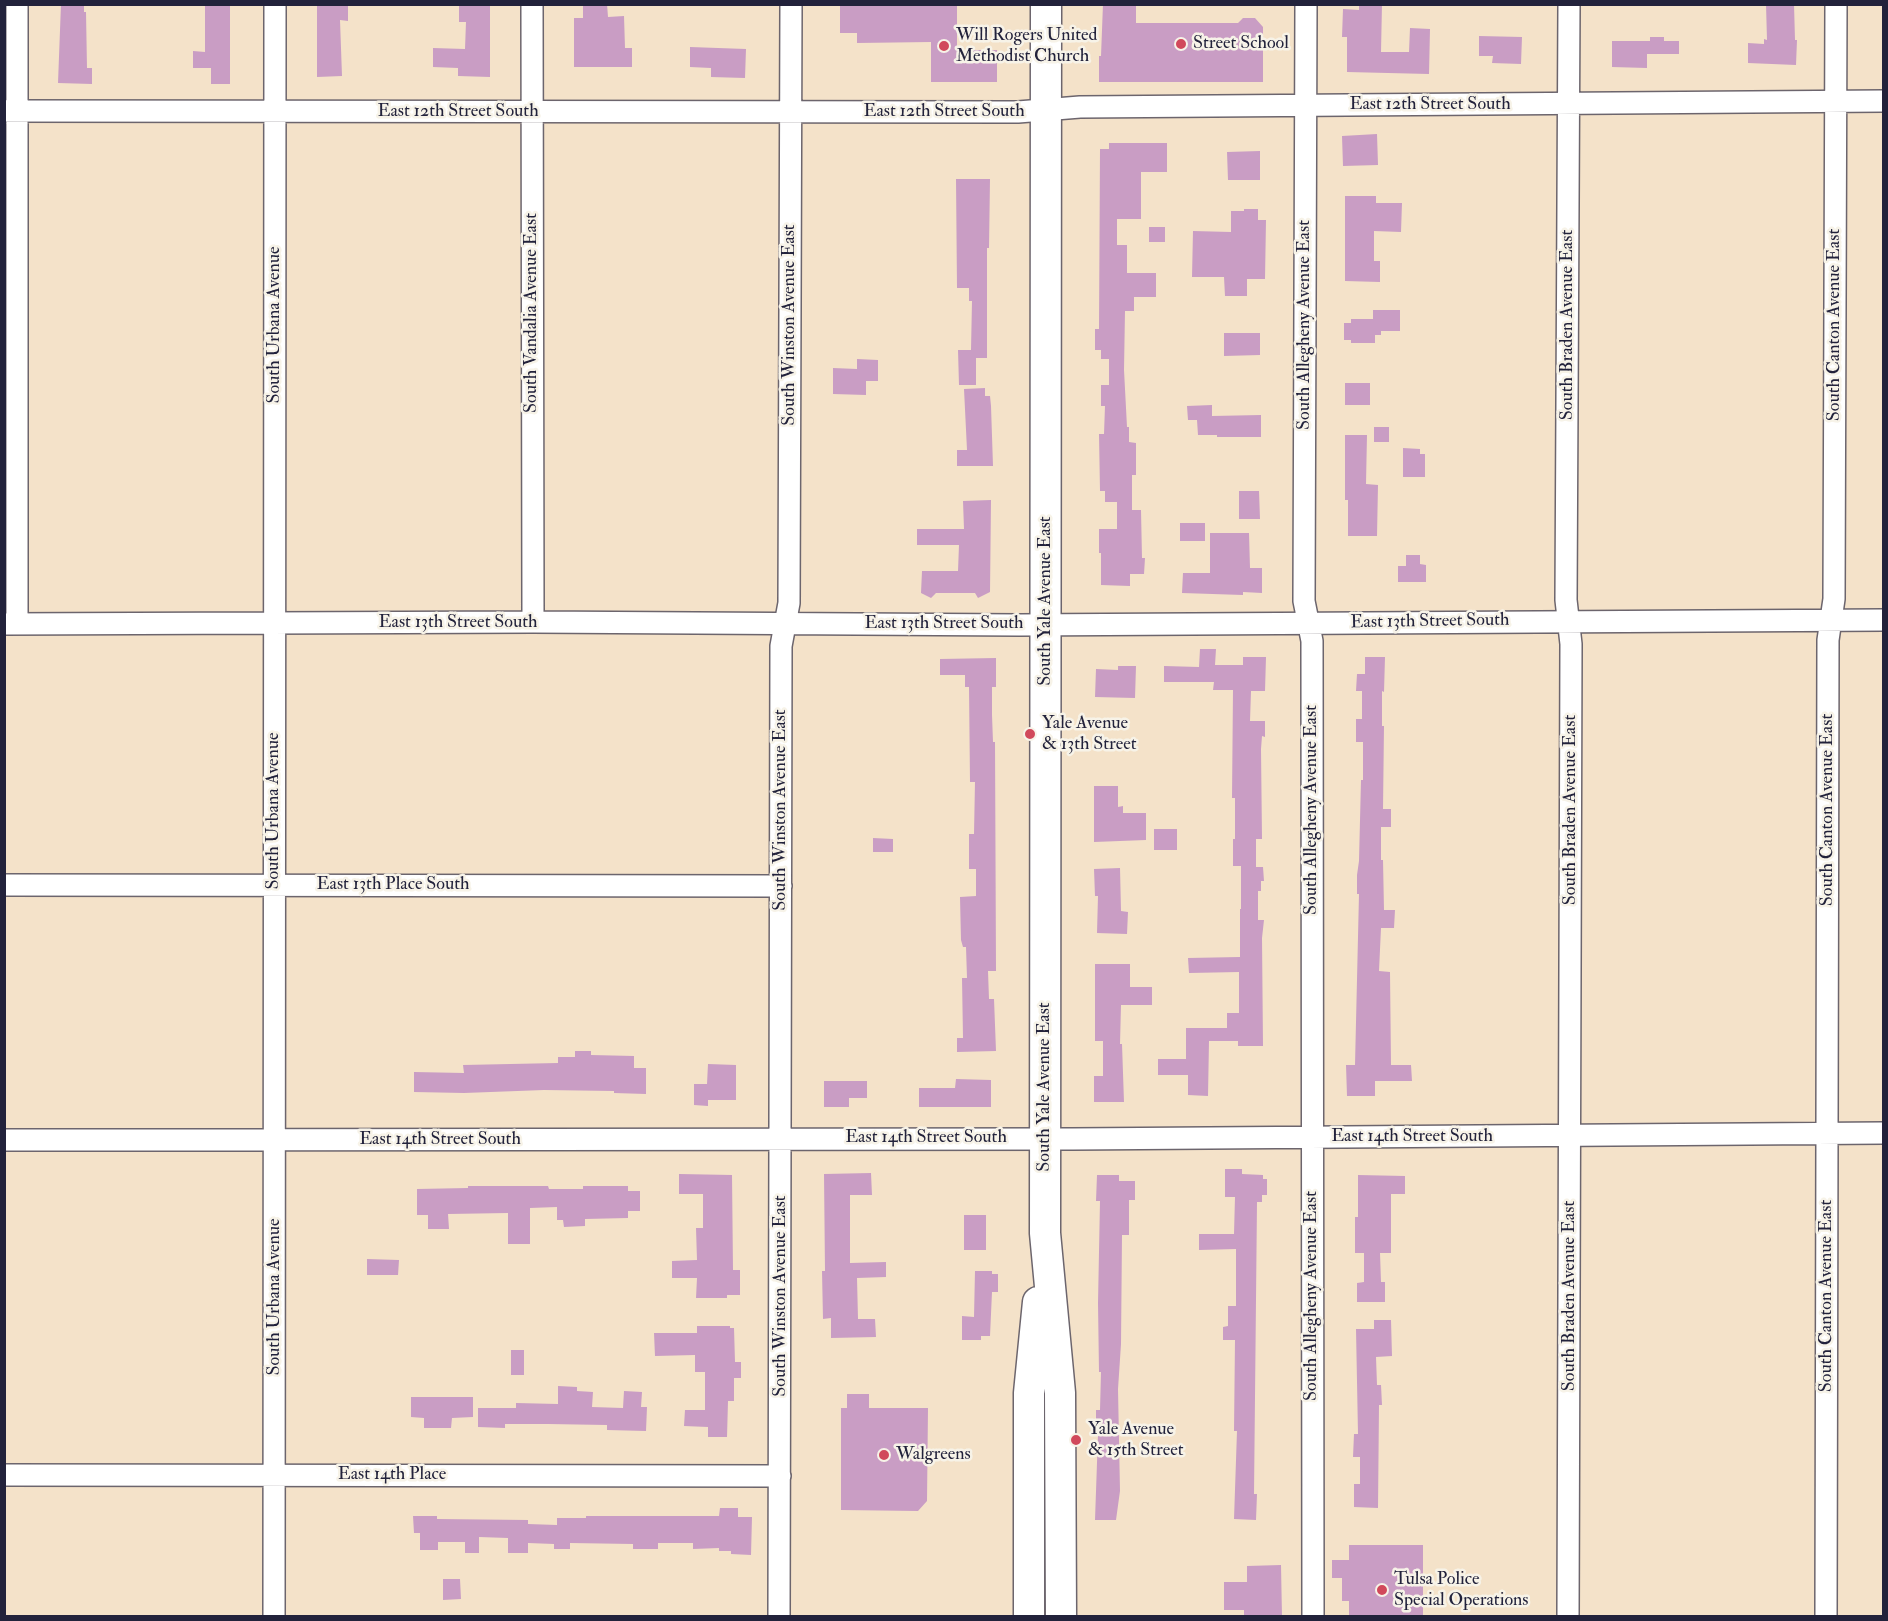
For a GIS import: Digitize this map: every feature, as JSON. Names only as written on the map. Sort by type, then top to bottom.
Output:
[{"type":"main road","name":"South Yale Avenue East","points":[[1046,4],[1044,1139],[1045,1233],[1060,1393],[1061,1617]]},
{"type":"main road","name":"South Yale Avenue East","points":[[1029,1617],[1029,1393],[1045,1233]]},
{"type":"main road","points":[[1029,1393],[1060,1393]]},
{"type":"street","points":[[11,624],[11,111],[17,4]]},
{"type":"street","name":"South Urbana Avenue","points":[[274,1617],[275,4]]},
{"type":"street","name":"South Vandalia Avenue East","points":[[532,4],[532,622]]},
{"type":"street","name":"South Winston Avenue East","points":[[779,1617],[781,646],[789,591],[790,4]]},
{"type":"street","name":"South Allegheny Avenue East","points":[[1306,4],[1304,602],[1312,641],[1312,1617]]},
{"type":"street","name":"South Braden Avenue East","points":[[1568,1617],[1571,1136],[1571,644],[1566,577],[1569,4]]},
{"type":"street","name":"South Canton Avenue East","points":[[1826,1617],[1828,640],[1834,599],[1836,4]]},
{"type":"street","name":"East 12th Street South","points":[[11,111],[1018,112],[1080,107],[1884,101]]},
{"type":"street","name":"East 13th Street South","points":[[11,624],[532,622],[1046,624],[1884,620]]},
{"type":"street","name":"East 13th Place South","points":[[4,885],[781,886]]},
{"type":"street","name":"East 14th Street South","points":[[4,1140],[1044,1139],[1884,1133]]},
{"type":"street","name":"East 14th Place","points":[[4,1475],[780,1476]]},
{"type":"building","points":[[61,4],[84,4],[87,68],[92,68],[92,84],[58,83]]},
{"type":"building","points":[[205,4],[230,4],[230,84],[211,84],[211,68],[193,68],[193,51],[205,52]]},
{"type":"building","points":[[317,4],[348,4],[348,21],[340,20],[342,76],[317,77]]},
{"type":"building","points":[[459,4],[490,4],[490,77],[458,76],[458,68],[433,67],[433,48],[465,49],[466,22],[459,22]]},
{"type":"building","points":[[583,4],[607,4],[608,17],[624,16],[625,48],[632,48],[632,67],[574,67],[574,18],[583,18]]},
{"type":"building","name":"Will Rogers United Methodist Church","points":[[840,4],[957,4],[957,50],[997,50],[997,82],[931,82],[931,42],[857,43],[857,33],[840,33]]},
{"type":"building","name":"Street School","points":[[1103,4],[1136,4],[1136,23],[1238,23],[1243,18],[1255,18],[1263,27],[1263,82],[1099,82]]},
{"type":"building","points":[[1359,4],[1382,4],[1381,52],[1409,52],[1410,28],[1430,29],[1429,74],[1347,72],[1347,37],[1342,37],[1343,9],[1359,10]]},
{"type":"building","points":[[1766,4],[1794,4],[1795,40],[1797,40],[1796,65],[1748,63],[1748,43],[1764,44],[1764,39],[1767,40]]},
{"type":"building","points":[[1479,36],[1522,37],[1521,64],[1492,63],[1493,56],[1479,56]]},
{"type":"building","points":[[1650,37],[1664,37],[1664,41],[1679,41],[1679,54],[1647,54],[1647,68],[1612,67],[1612,41],[1650,41]]},
{"type":"building","points":[[690,47],[746,49],[745,78],[711,77],[711,68],[690,67]]},
{"type":"building","points":[[1377,134],[1378,165],[1343,166],[1342,136]]},
{"type":"building","points":[[1109,143],[1167,143],[1167,172],[1141,172],[1141,219],[1117,219],[1117,245],[1127,245],[1127,273],[1156,273],[1156,297],[1134,297],[1134,311],[1125,311],[1124,370],[1127,427],[1129,427],[1129,442],[1136,443],[1136,475],[1132,475],[1132,510],[1141,510],[1142,558],[1145,558],[1144,574],[1130,574],[1130,586],[1101,585],[1101,553],[1099,553],[1099,529],[1117,529],[1117,502],[1105,502],[1105,491],[1100,491],[1099,434],[1104,434],[1105,406],[1101,406],[1101,385],[1109,385],[1109,359],[1101,359],[1101,350],[1095,350],[1095,329],[1099,329],[1100,149],[1109,149]]},
{"type":"building","points":[[1260,151],[1260,180],[1228,180],[1227,152]]},
{"type":"building","points":[[956,179],[990,179],[989,248],[987,248],[987,358],[976,358],[976,385],[959,385],[958,350],[971,350],[972,301],[969,301],[969,288],[957,288]]},
{"type":"building","points":[[1345,196],[1376,196],[1376,203],[1402,203],[1401,232],[1374,231],[1374,261],[1380,261],[1380,282],[1345,281]]},
{"type":"building","points":[[1244,209],[1258,209],[1258,220],[1266,220],[1265,279],[1247,279],[1247,296],[1225,296],[1224,277],[1192,277],[1193,231],[1231,232],[1231,211],[1244,211]]},
{"type":"building","points":[[1149,227],[1165,227],[1165,242],[1149,242]]},
{"type":"building","points":[[1373,310],[1400,310],[1400,331],[1381,331],[1381,335],[1375,335],[1375,343],[1351,343],[1351,340],[1344,340],[1344,323],[1351,323],[1351,319],[1373,319]]},
{"type":"building","points":[[1224,333],[1260,333],[1260,355],[1224,356]]},
{"type":"building","points":[[857,359],[878,360],[878,381],[866,381],[866,395],[833,394],[833,368],[857,369]]},
{"type":"building","points":[[1345,383],[1370,383],[1370,405],[1345,405]]},
{"type":"building","points":[[985,388],[985,396],[990,396],[993,466],[957,466],[957,450],[967,450],[964,389]]},
{"type":"building","points":[[1212,405],[1212,416],[1261,415],[1261,437],[1198,435],[1197,420],[1188,420],[1187,406]]},
{"type":"building","points":[[1374,427],[1389,427],[1389,442],[1374,442]]},
{"type":"building","points":[[1345,435],[1367,435],[1366,484],[1378,485],[1377,536],[1348,536],[1348,500],[1345,500]]},
{"type":"building","points":[[1403,448],[1420,449],[1420,454],[1425,454],[1425,477],[1403,477]]},
{"type":"building","points":[[1239,491],[1259,491],[1260,519],[1239,519]]},
{"type":"building","points":[[991,500],[990,592],[978,598],[975,593],[936,593],[931,598],[921,593],[922,571],[958,571],[959,545],[917,545],[917,529],[964,529],[963,501]]},
{"type":"building","points":[[1180,523],[1205,523],[1205,541],[1180,541]]},
{"type":"building","points":[[1210,533],[1249,533],[1250,568],[1262,568],[1262,593],[1243,592],[1243,595],[1182,593],[1183,573],[1210,573]]},
{"type":"building","points":[[1406,555],[1420,555],[1420,564],[1426,565],[1426,582],[1398,582],[1398,566],[1406,566]]},
{"type":"building","points":[[1200,649],[1216,649],[1215,665],[1243,665],[1243,657],[1266,657],[1265,691],[1251,691],[1250,721],[1265,721],[1265,737],[1262,736],[1261,749],[1262,839],[1256,839],[1256,867],[1263,867],[1264,881],[1261,881],[1261,891],[1258,891],[1258,920],[1264,920],[1262,938],[1263,1046],[1238,1046],[1238,1041],[1209,1041],[1208,1096],[1188,1095],[1188,1075],[1158,1075],[1158,1059],[1186,1059],[1186,1028],[1227,1028],[1227,1013],[1239,1013],[1239,972],[1189,973],[1188,958],[1240,957],[1241,866],[1233,866],[1235,798],[1232,798],[1233,690],[1213,690],[1214,682],[1164,682],[1164,666],[1199,667]]},
{"type":"building","points":[[1365,657],[1385,657],[1384,692],[1382,691],[1383,809],[1391,809],[1391,827],[1381,827],[1381,860],[1383,860],[1384,910],[1395,910],[1394,928],[1381,928],[1379,971],[1390,972],[1391,1065],[1411,1065],[1412,1081],[1375,1081],[1375,1096],[1347,1096],[1346,1065],[1355,1065],[1359,894],[1357,894],[1357,875],[1361,780],[1363,780],[1363,742],[1356,742],[1356,719],[1362,719],[1362,691],[1356,691],[1357,674],[1365,674]]},
{"type":"building","points":[[996,658],[996,687],[992,687],[992,715],[993,742],[995,742],[996,971],[988,971],[989,999],[994,999],[996,1051],[957,1052],[957,1038],[963,1038],[962,978],[967,978],[966,947],[963,947],[961,940],[960,897],[976,896],[976,869],[969,869],[969,834],[974,834],[975,782],[970,782],[969,687],[965,687],[965,675],[940,675],[940,659]]},
{"type":"building","points":[[1118,666],[1136,666],[1135,698],[1095,697],[1096,669],[1118,670]]},
{"type":"building","points":[[1094,786],[1118,786],[1118,807],[1123,806],[1123,813],[1146,813],[1146,840],[1094,842]]},
{"type":"building","points":[[1154,829],[1177,829],[1177,850],[1154,850]]},
{"type":"building","points":[[873,838],[893,839],[893,852],[873,852]]},
{"type":"building","points":[[1120,868],[1121,911],[1128,912],[1127,934],[1097,933],[1098,896],[1095,896],[1094,869]]},
{"type":"building","points":[[1095,964],[1130,964],[1130,987],[1152,987],[1152,1005],[1121,1005],[1120,1044],[1122,1044],[1124,1102],[1094,1102],[1094,1076],[1103,1076],[1103,1041],[1095,1041]]},
{"type":"building","points":[[575,1051],[591,1051],[591,1055],[634,1056],[634,1068],[646,1068],[646,1094],[544,1090],[414,1092],[414,1072],[464,1073],[463,1065],[558,1063],[558,1057],[575,1057]]},
{"type":"building","points":[[708,1064],[736,1065],[736,1100],[708,1100],[708,1106],[694,1105],[694,1084],[707,1084]]},
{"type":"building","points":[[956,1079],[991,1080],[991,1107],[919,1107],[919,1088],[955,1088]]},
{"type":"building","points":[[824,1081],[867,1081],[867,1098],[849,1098],[849,1107],[824,1107]]},
{"type":"building","points":[[1225,1169],[1242,1169],[1242,1174],[1263,1175],[1263,1179],[1267,1179],[1267,1195],[1262,1195],[1262,1202],[1257,1202],[1254,1494],[1257,1494],[1256,1520],[1234,1519],[1237,1431],[1234,1431],[1235,1340],[1223,1340],[1223,1327],[1228,1326],[1228,1306],[1236,1306],[1236,1249],[1199,1250],[1199,1234],[1234,1234],[1235,1197],[1225,1197]]},
{"type":"building","points":[[871,1173],[872,1195],[850,1195],[850,1263],[886,1262],[886,1277],[857,1278],[858,1319],[875,1319],[876,1337],[831,1338],[831,1318],[823,1319],[824,1174]]},
{"type":"building","points":[[679,1174],[732,1175],[733,1270],[740,1270],[740,1295],[727,1295],[727,1298],[696,1298],[697,1278],[672,1278],[672,1261],[697,1260],[696,1228],[703,1228],[703,1194],[679,1194]]},
{"type":"building","points":[[1097,1175],[1119,1175],[1119,1181],[1135,1181],[1135,1200],[1129,1200],[1129,1235],[1122,1235],[1121,1344],[1118,1389],[1120,1491],[1116,1520],[1095,1520],[1098,1434],[1096,1434],[1096,1410],[1100,1410],[1101,1372],[1099,1372],[1098,1303],[1100,1201],[1096,1201]]},
{"type":"building","points":[[1358,1175],[1405,1176],[1405,1194],[1391,1194],[1391,1253],[1380,1253],[1381,1282],[1385,1282],[1385,1302],[1357,1302],[1357,1283],[1364,1282],[1364,1253],[1355,1253]]},
{"type":"building","points":[[468,1186],[548,1186],[549,1189],[583,1189],[583,1186],[628,1186],[628,1191],[640,1191],[640,1211],[628,1211],[628,1218],[585,1219],[585,1226],[564,1227],[563,1220],[557,1220],[557,1207],[530,1208],[530,1244],[508,1244],[508,1213],[448,1214],[449,1229],[428,1229],[428,1215],[417,1215],[417,1189],[468,1188]]},
{"type":"building","points":[[964,1215],[986,1215],[986,1250],[964,1250]]},
{"type":"building","points":[[367,1259],[399,1260],[398,1275],[367,1275]]},
{"type":"building","points":[[975,1271],[992,1271],[992,1274],[998,1274],[998,1292],[992,1292],[990,1336],[981,1336],[981,1340],[962,1340],[962,1316],[974,1317]]},
{"type":"building","points":[[1374,1320],[1391,1320],[1392,1356],[1376,1357],[1377,1385],[1381,1385],[1382,1405],[1379,1405],[1378,1508],[1354,1507],[1354,1484],[1360,1484],[1360,1457],[1353,1457],[1354,1434],[1358,1434],[1356,1329],[1374,1329]]},
{"type":"building","points":[[697,1326],[734,1328],[735,1362],[741,1362],[741,1378],[734,1378],[734,1401],[728,1401],[727,1437],[708,1437],[708,1427],[684,1426],[685,1410],[705,1410],[705,1372],[695,1372],[695,1355],[655,1356],[654,1333],[697,1333]]},
{"type":"building","points":[[511,1350],[524,1350],[524,1375],[511,1375]]},
{"type":"building","points":[[558,1386],[577,1387],[577,1391],[593,1392],[592,1407],[623,1408],[624,1391],[642,1392],[641,1407],[647,1407],[646,1431],[607,1430],[607,1425],[505,1424],[505,1428],[478,1427],[478,1408],[516,1408],[516,1403],[558,1404]]},
{"type":"building","name":"Walgreens","points":[[847,1394],[869,1394],[869,1408],[928,1408],[927,1501],[918,1511],[841,1510],[841,1408],[847,1408]]},
{"type":"building","points":[[411,1397],[473,1397],[473,1417],[452,1418],[451,1428],[424,1428],[424,1418],[411,1417]]},
{"type":"building","points":[[720,1508],[738,1508],[738,1517],[752,1517],[751,1555],[731,1554],[731,1551],[719,1551],[719,1548],[693,1549],[693,1543],[658,1543],[658,1549],[633,1549],[633,1544],[570,1543],[570,1549],[554,1549],[554,1544],[528,1543],[528,1553],[508,1553],[508,1538],[479,1537],[479,1553],[465,1553],[465,1542],[438,1542],[438,1550],[420,1550],[420,1533],[414,1533],[413,1516],[437,1516],[437,1519],[528,1520],[528,1524],[557,1525],[557,1518],[586,1518],[586,1516],[719,1516]]},
{"type":"building","name":"Tulsa Police Special Operations","points":[[1349,1545],[1423,1545],[1423,1617],[1349,1617],[1349,1601],[1342,1601],[1342,1578],[1332,1578],[1332,1560],[1349,1560]]},
{"type":"building","points":[[1281,1565],[1282,1617],[1244,1617],[1244,1610],[1224,1610],[1224,1582],[1247,1582],[1247,1566]]},
{"type":"building","points":[[443,1579],[460,1579],[461,1599],[443,1600]]},
{"type":"place","name":"Street School","points":[[1181,44]]},
{"type":"place","name":"Will Rogers United Methodist Church","points":[[944,46]]},
{"type":"place","name":"Yale Avenue & 13th Street","points":[[1030,734]]},
{"type":"place","name":"Yale Avenue & 15th Street","points":[[1076,1440]]},
{"type":"place","name":"Walgreens","points":[[884,1455]]},
{"type":"place","name":"Tulsa Police Special Operations","points":[[1382,1590]]}]
